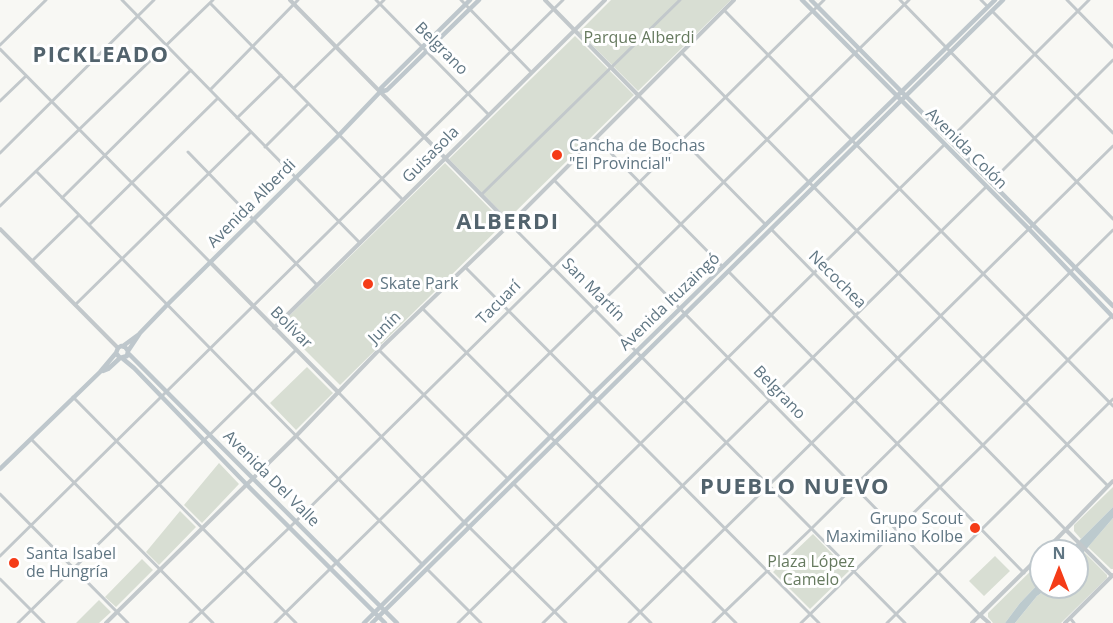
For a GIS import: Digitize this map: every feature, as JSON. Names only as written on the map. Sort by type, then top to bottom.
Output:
[{"type":"main road","name":"Avenida Alberdi","points":[[467,7],[470,0]]},
{"type":"main road","name":"Avenida Alberdi","points":[[0,470],[380,92],[387,90],[424,49],[467,7],[478,0]]},
{"type":"main road","name":"Avenida Colón","points":[[802,0],[949,140],[1113,306]]},
{"type":"main road","name":"Avenida Colón","points":[[811,0],[856,51]]},
{"type":"main road","name":"Avenida Ituzaingó","points":[[990,9],[995,0]]},
{"type":"main road","name":"Avenida Ituzaingó","points":[[553,438],[642,357],[723,267],[814,187],[901,96],[990,9],[1003,0]]},
{"type":"main road","name":"Avenida Colón","points":[[901,96],[944,145],[1113,316]]},
{"type":"main road","name":"Avenida Ituzaingó","points":[[364,623],[376,614],[553,438],[593,394],[728,272],[809,182],[855,142]]},
{"type":"main road","name":"Avenida Alberdi","points":[[120,352],[125,357],[140,333]]},
{"type":"main road","name":"Avenida Del Valle","points":[[120,352],[128,352],[397,623]]},
{"type":"main road","name":"Avenida Del Valle","points":[[120,352],[161,398],[385,623]]},
{"type":"main road","name":"Avenida Ituzaingó","points":[[372,623],[376,614]]},
{"type":"street","points":[[0,47],[46,0]]},
{"type":"street","points":[[122,0],[360,243]]},
{"type":"street","points":[[0,153],[154,0]]},
{"type":"street","name":"Belgrano","points":[[376,0],[489,115]]},
{"type":"street","points":[[294,88],[384,0]]},
{"type":"street","points":[[461,0],[531,72]]},
{"type":"street","name":"Necochea","points":[[545,0],[1113,576]]},
{"type":"street","points":[[0,556],[563,0]]},
{"type":"street","name":"Guisasola","points":[[274,328],[573,29],[605,0]]},
{"type":"street","points":[[481,195],[680,0]]},
{"type":"street","name":"Junín","points":[[106,623],[734,0]]},
{"type":"street","name":"Tacuarí","points":[[190,623],[824,0]]},
{"type":"street","points":[[900,0],[1113,219]]},
{"type":"street","points":[[275,623],[909,0]]},
{"type":"street","points":[[981,0],[1113,133]]},
{"type":"street","points":[[1067,0],[1113,47]]},
{"type":"street","points":[[458,623],[1089,0]]},
{"type":"street","points":[[210,89],[294,1]]},
{"type":"street","name":"San Martín","points":[[294,1],[444,158],[638,351],[905,623]]},
{"type":"street","points":[[0,206],[212,2],[403,200]]},
{"type":"street","points":[[724,10],[1025,317],[1112,402],[887,623]]},
{"type":"street","name":"Bolívar","points":[[0,47],[296,351],[566,623]]},
{"type":"street","points":[[681,53],[1108,486]]},
{"type":"street","points":[[543,623],[1113,60]]},
{"type":"street","points":[[62,198],[191,70]]},
{"type":"street","points":[[237,118],[281,75]]},
{"type":"street","points":[[0,101],[26,76]]},
{"type":"street","points":[[89,225],[218,98]]},
{"type":"street","points":[[265,147],[308,104]]},
{"type":"street","points":[[75,305],[250,133]]},
{"type":"street","points":[[596,138],[1024,573]]},
{"type":"street","points":[[629,623],[1113,146]]},
{"type":"street","points":[[188,152],[317,285]]},
{"type":"street","points":[[36,171],[481,623]]},
{"type":"street","name":"Belgrano","points":[[553,179],[989,623]]},
{"type":"street","points":[[32,261],[79,214]]},
{"type":"street","name":"Avenida Del Valle","points":[[0,229],[120,352]]},
{"type":"street","points":[[713,623],[1113,230]]},
{"type":"street","points":[[465,267],[510,309],[819,623]]},
{"type":"street","points":[[422,308],[736,623]]},
{"type":"street","points":[[801,623],[1113,316]]},
{"type":"street","points":[[379,350],[651,623]]},
{"type":"street","points":[[18,623],[296,351]]},
{"type":"street","points":[[73,397],[296,623]]},
{"type":"street","points":[[31,439],[213,623]]},
{"type":"street","points":[[1057,539],[1113,481]]},
{"type":"street","points":[[0,494],[128,623]]},
{"type":"street","points":[[972,623],[1029,568]]},
{"type":"street","points":[[1065,623],[1113,576]]},
{"type":"street","points":[[0,579],[44,623]]},
{"type":"street","points":[[1070,618],[1074,623]]},
{"type":"green space","name":"Parque Alberdi","points":[[611,0],[731,0],[638,91],[579,32]]},
{"type":"green space","points":[[575,36],[634,95],[508,219],[449,159]]},
{"type":"green space","points":[[445,163],[504,223],[340,385],[280,325]]},
{"type":"green space","points":[[307,367],[333,393],[296,430],[270,403]]},
{"type":"green space","points":[[219,463],[239,484],[202,523],[184,505]]},
{"type":"green space","points":[[1113,487],[1113,507],[1081,539],[1074,531],[1074,525]]},
{"type":"green space","points":[[180,511],[196,527],[159,565],[146,552]]},
{"type":"green space","points":[[1113,518],[1113,569],[1089,546]]},
{"type":"green space","name":"Plaza López Camelo","points":[[813,534],[849,571],[810,609],[773,572]]},
{"type":"green space","points":[[995,556],[1010,571],[984,596],[969,581]]},
{"type":"green space","points":[[1089,557],[1107,575],[1107,578],[1089,596]]},
{"type":"green space","points":[[142,559],[153,570],[116,607],[105,597]]},
{"type":"green space","points":[[1029,573],[1029,594],[1005,623],[993,623],[988,613]]},
{"type":"green space","points":[[1035,599],[1086,599],[1061,623],[1015,623]]},
{"type":"green space","points":[[99,600],[111,612],[99,623],[76,623]]},
{"type":"shaded area","points":[[1113,507],[1113,518],[1089,546],[1089,539],[1081,539]]},
{"type":"shaded area","points":[[1029,594],[1029,599],[1035,599],[1015,623],[1005,623]]},
{"type":"place","name":"Cancha de Bochas \"El Provincial\"","points":[[557,155]]},
{"type":"place","name":"Skate Park","points":[[368,284]]},
{"type":"place","name":"Grupo Scout Maximiliano Kolbe","points":[[975,528]]},
{"type":"place","name":"Santa Isabel de Hungría","points":[[14,563]]},
{"type":"district","name":"PICKLEADO","points":[[101,56]]},
{"type":"district","name":"ALBERDI","points":[[508,223]]},
{"type":"district","name":"PUEBLO NUEVO","points":[[795,488]]}]
